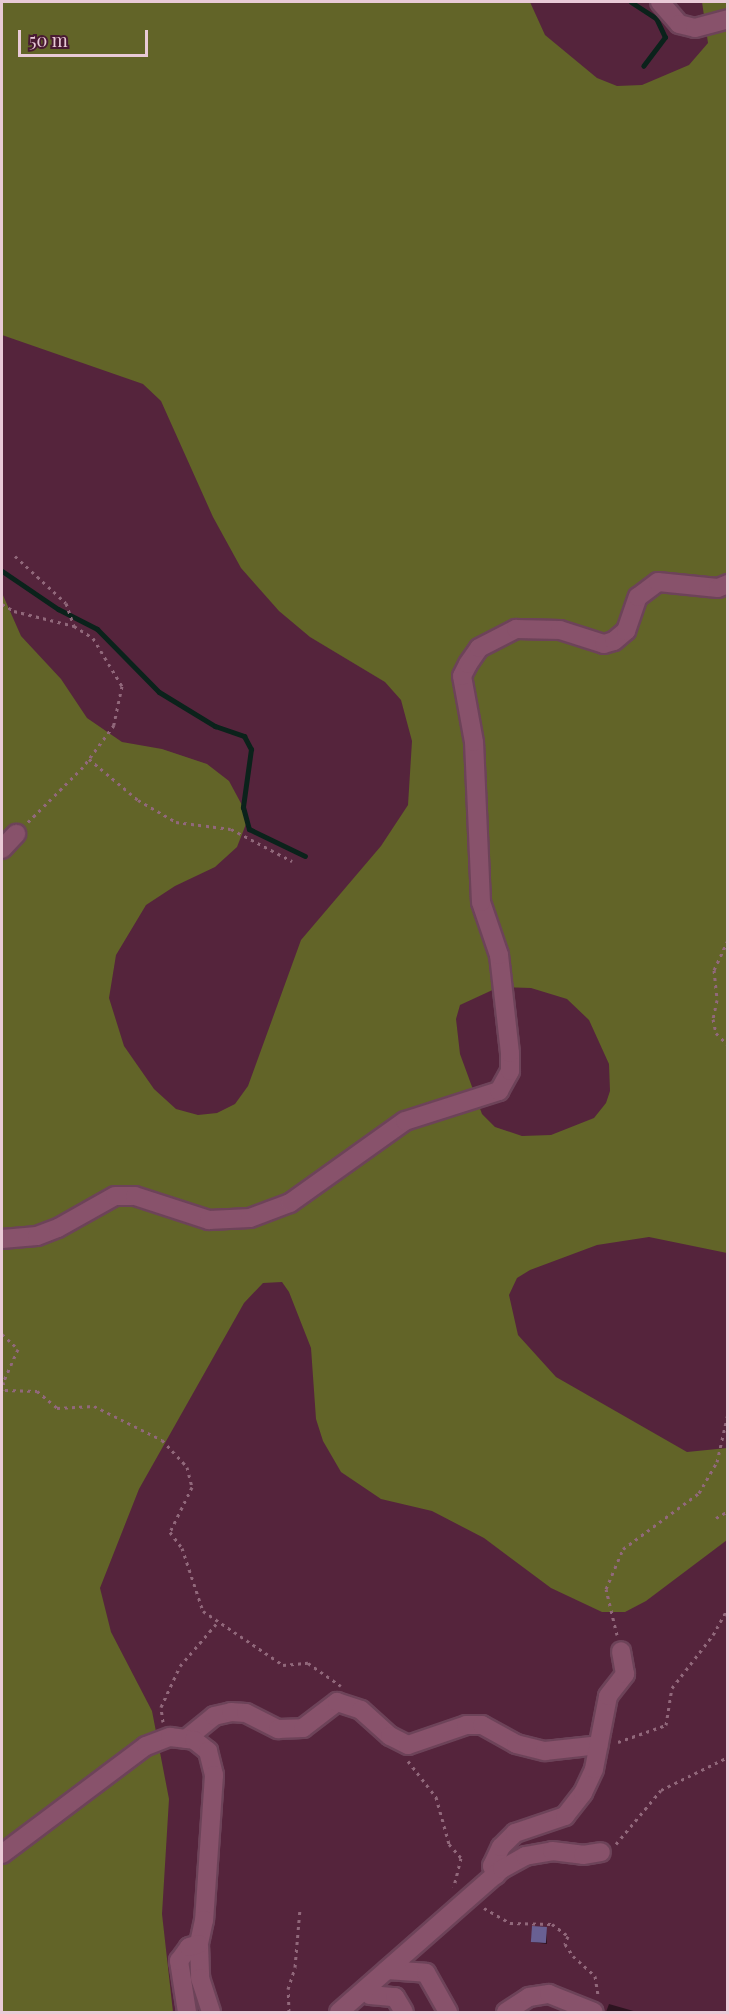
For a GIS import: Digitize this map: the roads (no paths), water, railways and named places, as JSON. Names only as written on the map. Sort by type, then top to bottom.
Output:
[{"type":"street","points":[[660,2],[679,24],[695,28],[728,19]]},
{"type":"street","points":[[2,1239],[37,1236],[58,1228],[115,1196],[135,1196],[209,1220],[249,1218],[290,1203],[405,1121],[499,1091],[510,1071],[510,1053],[499,954],[481,902],[474,742],[462,676],[479,648],[516,629],[560,630],[604,644],[626,631],[638,597],[658,582],[718,588],[728,584]]},
{"type":"street","points":[[2,849],[16,834]]},
{"type":"street","points":[[496,1875],[492,1866],[515,1833],[555,1820],[572,1808],[594,1769],[608,1695],[625,1674],[621,1651]]},
{"type":"street","points":[[186,1739],[214,1716],[231,1712],[246,1713],[278,1729],[303,1728],[337,1702],[361,1710],[390,1736],[408,1745],[466,1725],[482,1725],[516,1744],[545,1751],[599,1745]]},
{"type":"street","points":[[2,1854],[146,1746],[165,1738],[186,1739],[208,1751],[213,1775],[204,1920],[199,1944],[200,1978],[211,2013]]},
{"type":"street","points":[[339,2013],[496,1875],[525,1856],[552,1851],[583,1855],[601,1852]]},
{"type":"street","points":[[187,2013],[179,1961],[189,1947],[199,1944]]},
{"type":"street","points":[[387,1970],[426,1973],[448,2013]]},
{"type":"street","points":[[365,1990],[370,1995],[395,1997],[404,2013]]},
{"type":"street","points":[[506,2013],[538,1994],[590,2009]]},
{"type":"waterway","points":[[631,2],[656,18],[665,37],[643,66]]},
{"type":"waterway","points":[[2,571],[58,609],[97,629],[159,692],[215,726],[244,736],[251,749],[243,807],[249,829],[305,856]]}]
